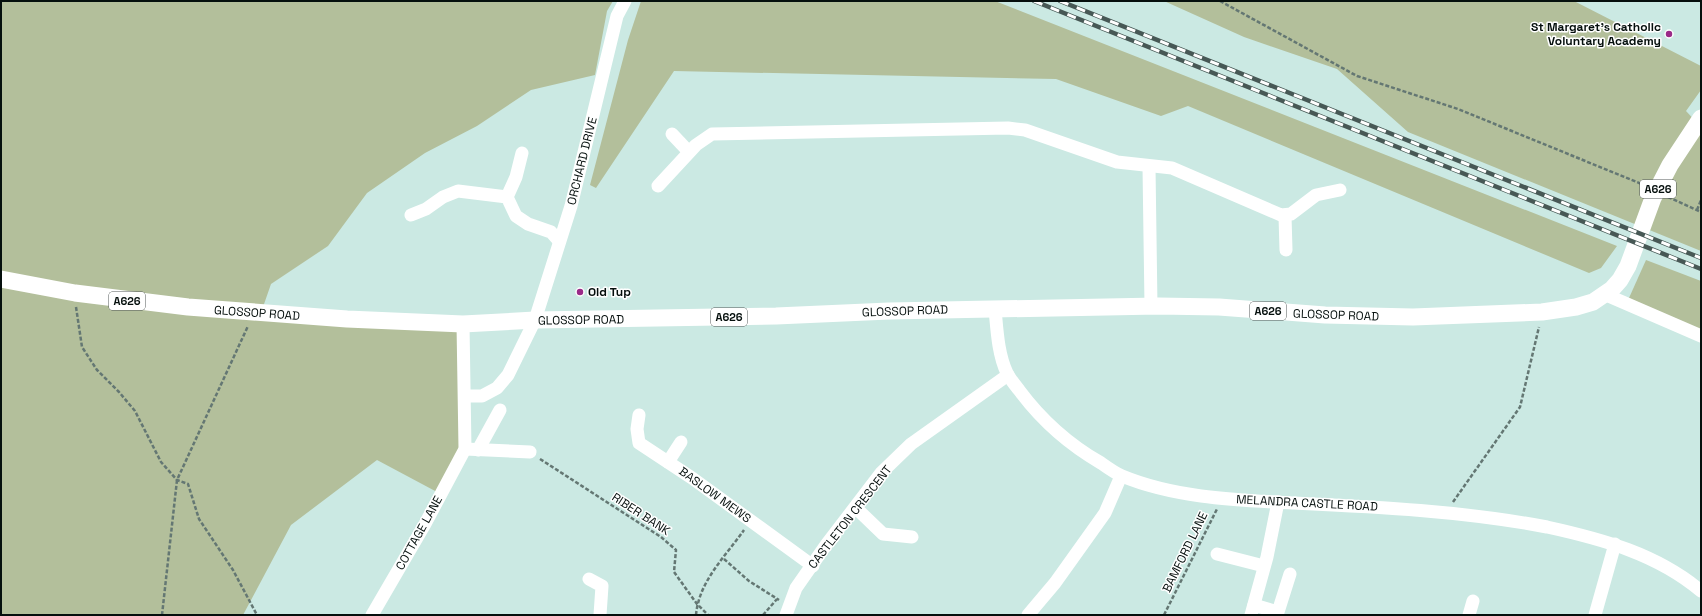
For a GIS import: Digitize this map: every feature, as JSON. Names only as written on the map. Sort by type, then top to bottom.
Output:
[{"type":"main road","name":"GLOSSOP ROAD","points":[[1,279],[75,293],[132,301],[347,319],[463,324],[535,320],[776,316],[1151,306],[1219,307],[1325,315],[1406,317],[1542,312],[1576,307],[1593,302],[1608,292],[1620,280],[1628,266],[1654,198],[1670,165],[1701,118]]},
{"type":"street","name":"ORCHARD DRIVE","points":[[535,320],[571,206],[617,16],[625,1]]},
{"type":"street","points":[[658,186],[696,145],[712,134],[1008,128],[1025,130],[1117,162],[1149,167],[1164,167],[1187,174],[1275,214],[1285,216],[1316,195],[1340,190]]},
{"type":"street","points":[[672,134],[689,152]]},
{"type":"street","points":[[522,153],[516,177],[507,197],[516,216],[528,224],[551,232],[559,241]]},
{"type":"street","points":[[1149,167],[1151,306]]},
{"type":"street","points":[[411,215],[426,209],[443,197],[458,191],[507,197]]},
{"type":"street","points":[[1285,216],[1286,250]]},
{"type":"street","points":[[1608,292],[1701,336]]},
{"type":"street","name":"MELANDRA CASTLE ROAD","points":[[995,309],[997,333],[1003,362],[1008,375],[1030,406],[1047,424],[1076,448],[1121,476],[1174,490],[1222,498],[1447,512],[1512,520],[1576,533],[1643,554],[1686,578],[1701,591]]},
{"type":"street","points":[[465,396],[482,396],[497,388],[508,375],[535,320]]},
{"type":"street","name":"COTTAGE LANE","points":[[372,615],[425,524],[464,449],[465,396],[463,324]]},
{"type":"street","name":"CASTLETON CRESCENT","points":[[784,606],[813,566],[826,545],[856,508],[881,473],[911,444],[1008,375]]},
{"type":"street","points":[[478,450],[500,410]]},
{"type":"street","name":"BASLOW MEWS","points":[[639,415],[637,429],[639,443],[668,462],[813,566]]},
{"type":"street","points":[[668,462],[681,442]]},
{"type":"street","points":[[464,449],[530,452]]},
{"type":"street","points":[[1028,615],[1055,583],[1105,513],[1121,476]]},
{"type":"street","points":[[1278,502],[1264,566],[1252,610],[1278,614],[1290,574]]},
{"type":"street","points":[[856,508],[883,534],[912,537]]},
{"type":"street","points":[[1594,615],[1615,544]]},
{"type":"street","points":[[1217,554],[1264,566]]},
{"type":"street","points":[[589,579],[602,586],[600,615]]},
{"type":"street","points":[[1469,615],[1473,601]]},
{"type":"path","points":[[1220,1],[1357,76],[1458,109],[1651,188]]},
{"type":"path","points":[[1664,195],[1701,212]]},
{"type":"path","points":[[1697,210],[1701,200]]},
{"type":"path","points":[[75,293],[77,321],[82,347],[97,370],[135,411],[161,462],[177,480],[188,484],[199,519],[233,570],[257,615]]},
{"type":"path","points":[[162,615],[177,480],[255,312]]},
{"type":"path","points":[[1447,512],[1459,491],[1520,407],[1542,312]]},
{"type":"path","name":"RIBER BANK","points":[[530,452],[661,536],[676,550],[674,572],[697,604],[708,615]]},
{"type":"path","name":"BAMFORD LANE","points":[[1164,615],[1222,498]]},
{"type":"path","points":[[696,615],[700,594],[711,574],[750,521]]},
{"type":"path","points":[[723,559],[749,581],[784,606]]},
{"type":"path","points":[[763,615],[784,606]]},
{"type":"green space","points":[[1,1],[613,1],[607,11],[595,75],[531,90],[477,126],[425,153],[367,193],[328,246],[271,284],[263,307],[461,327],[461,450],[437,492],[377,460],[291,525],[243,615],[1,615]]},
{"type":"green space","points":[[641,1],[995,1],[1617,246],[1601,268],[1589,273],[1188,106],[1161,116],[1056,79],[674,71],[596,188],[590,185],[628,40]]},
{"type":"green space","points":[[1164,1],[1574,1],[1701,66],[1701,90],[1686,111],[1701,127],[1701,251],[1408,132],[1337,69],[1244,37]]},
{"type":"green space","points":[[1646,260],[1701,281],[1701,336],[1629,298]]},
{"type":"railway","points":[[1034,1],[1701,269]]},
{"type":"railway","points":[[1060,1],[1701,258]]},
{"type":"place","name":"St Margaret's Catholic Voluntary Academy","points":[[1669,34]]},
{"type":"place","name":"Old Tup","points":[[580,292]]}]
